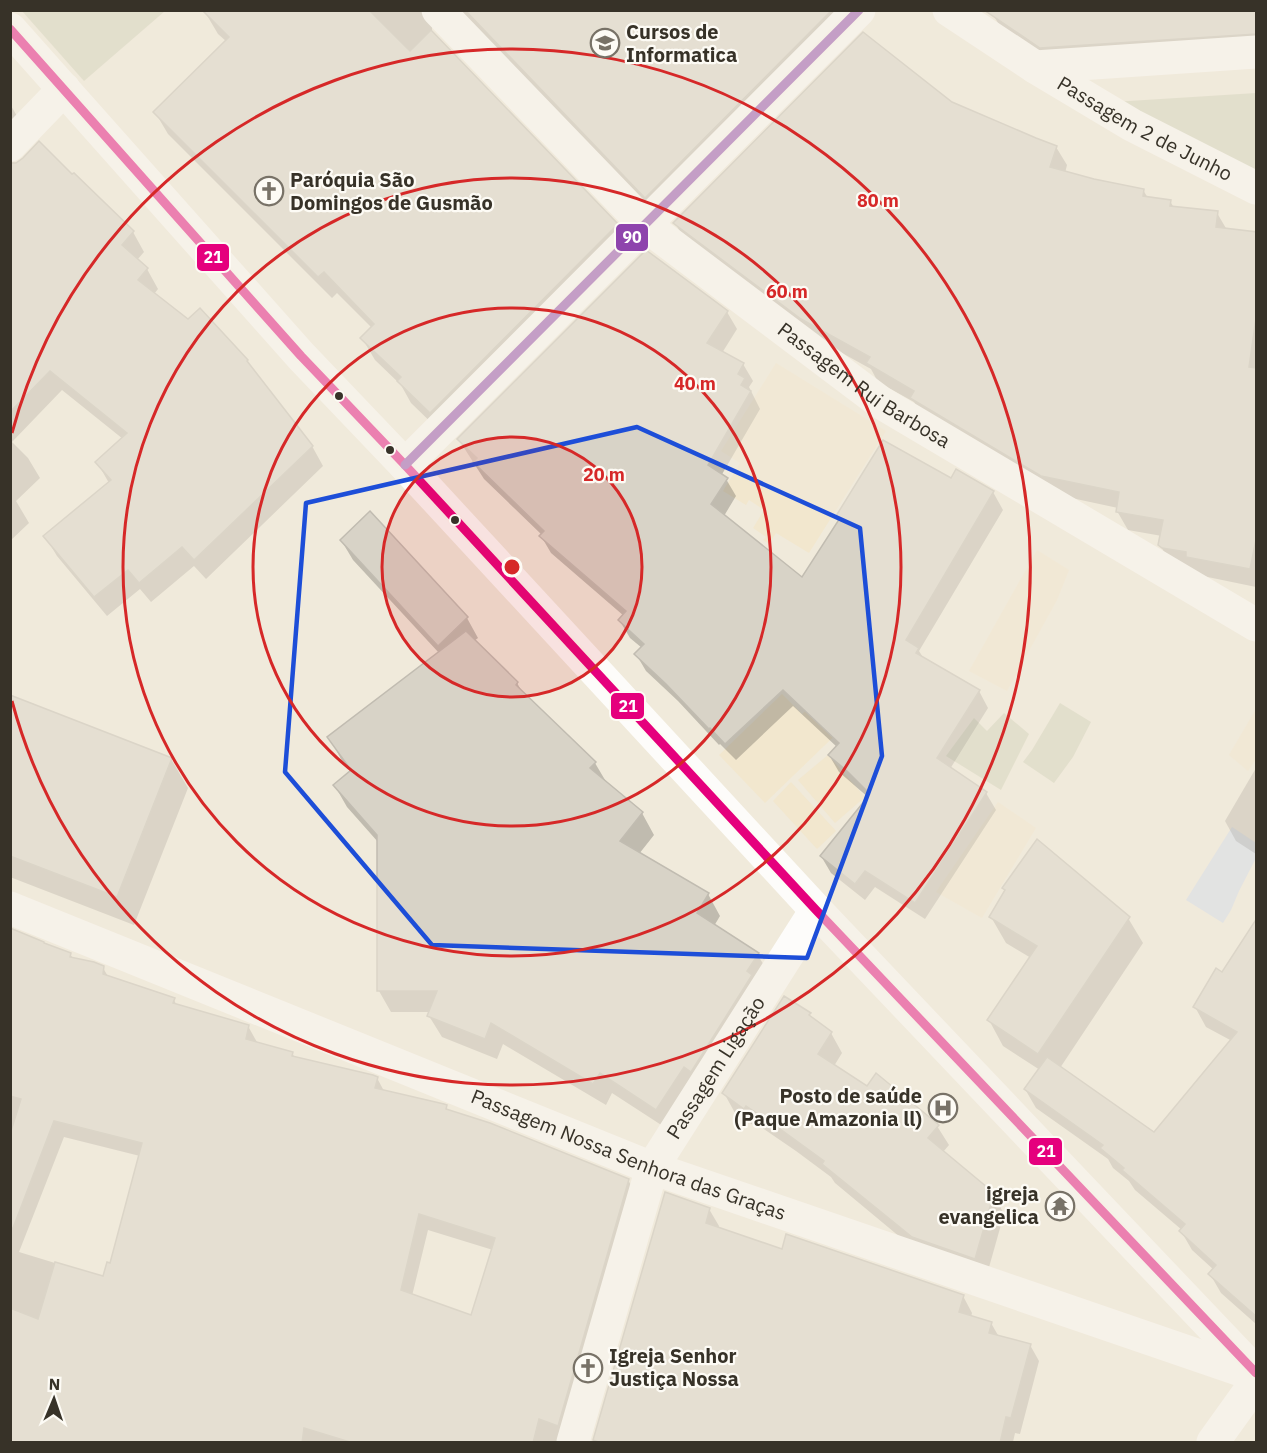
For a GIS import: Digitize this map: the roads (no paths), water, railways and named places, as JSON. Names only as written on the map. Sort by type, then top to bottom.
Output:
[{"type":"street","name":"Passagem Rui Barbosa","points":[[438,10],[645,225],[879,402],[1257,625]]},
{"type":"street","points":[[405,465],[859,10]]},
{"type":"street","name":"Passagem 2 de Junho","points":[[949,10],[1035,67],[1132,125],[1257,188]]},
{"type":"street","points":[[10,29],[301,356],[405,465],[816,910],[1257,1374]]},
{"type":"street","name":"Passagem 2 de Junho","points":[[1035,67],[1257,52]]},
{"type":"street","points":[[10,145],[64,89]]},
{"type":"street","name":"Passagem Nossa Senhora das Graças","points":[[10,908],[652,1168],[1257,1374]]},
{"type":"street","name":"Passagem Ligação","points":[[573,1443],[652,1168],[816,910]]},
{"type":"street","points":[[1214,1443],[1257,1382]]},
{"type":"water","points":[[1232,827],[1256,843],[1256,858],[1223,923],[1186,900]]},
{"type":"place","name":"Cursos de Informatica","points":[[605,43]]},
{"type":"place","name":"Paróquia São Domingos de Gusmão","points":[[269,191]]},
{"type":"place","name":"Posto de saúde (Paque Amazonia ll)","points":[[943,1108]]},
{"type":"place","name":"igreja evangelica","points":[[1060,1206]]},
{"type":"place","name":"Igreja Senhor Justiça Nossa","points":[[588,1368]]}]
